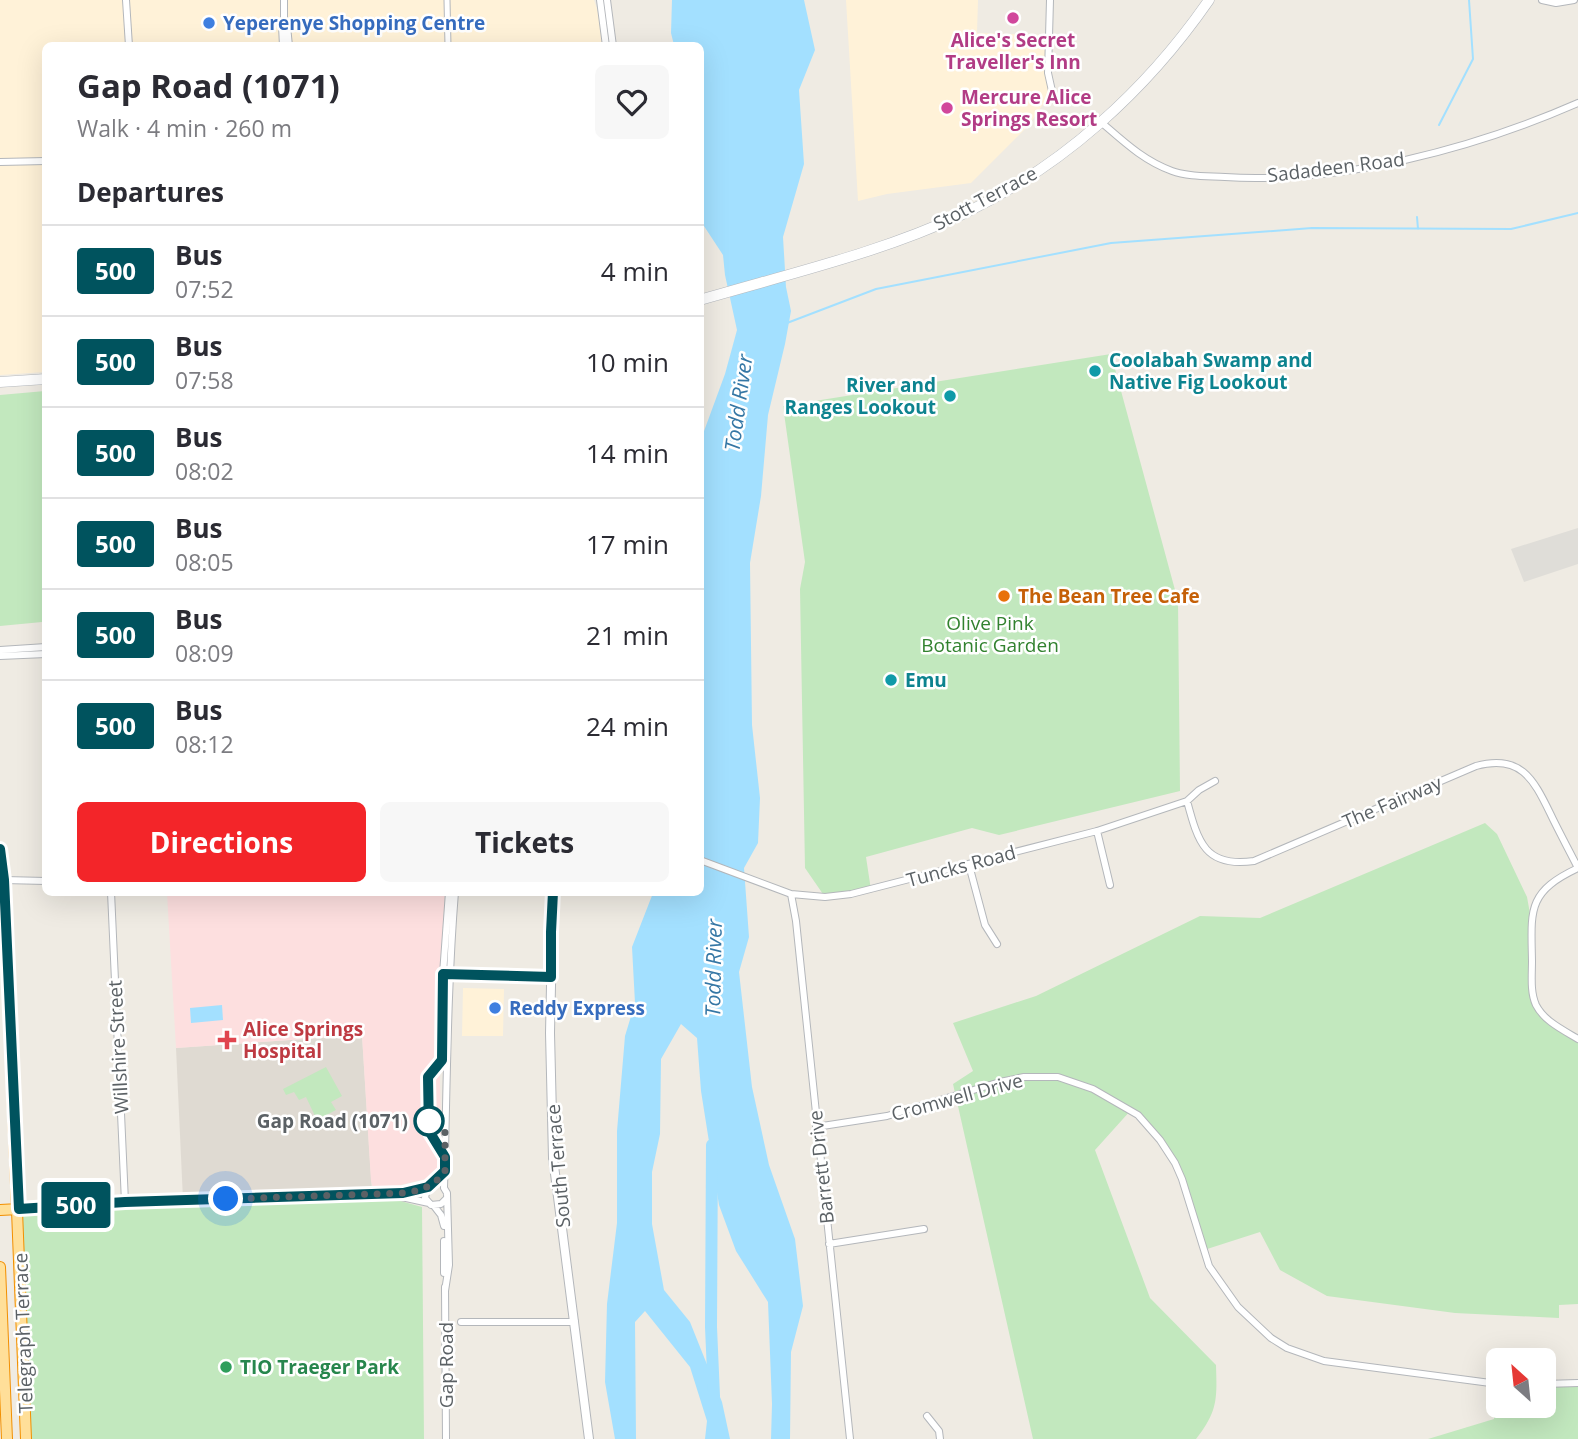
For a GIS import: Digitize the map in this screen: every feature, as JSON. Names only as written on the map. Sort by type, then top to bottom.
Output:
[{"type":"highway","name":"Telegraph Terrace","points":[[0,849],[4,880],[19,1209],[26,1439]]},
{"type":"highway","points":[[0,1064],[12,1066]]},
{"type":"highway","points":[[0,1210],[19,1209]]},
{"type":"highway","name":"Telegraph Terrace","points":[[0,1268],[7,1439]]},
{"type":"main road","name":"Stott Terrace","points":[[704,299],[890,243],[963,214],[1044,167],[1102,123],[1151,75],[1209,0]]},
{"type":"main road","points":[[0,375],[42,372]]},
{"type":"main road","points":[[0,382],[42,379]]},
{"type":"street","points":[[127,0],[129,42]]},
{"type":"street","points":[[283,42],[284,0]]},
{"type":"street","points":[[447,0],[448,42]]},
{"type":"street","points":[[600,0],[605,42]]},
{"type":"street","points":[[607,0],[612,42]]},
{"type":"street","points":[[1050,0],[1048,73],[1052,91]]},
{"type":"street","points":[[1542,0],[1565,3],[1574,0]]},
{"type":"street","points":[[284,23],[287,26],[289,42]]},
{"type":"street","name":"Sadadeen Road","points":[[1102,123],[1144,158],[1175,173],[1244,178],[1347,170],[1426,155],[1530,124],[1578,103]]},
{"type":"street","points":[[0,162],[42,161]]},
{"type":"street","points":[[0,650],[42,647]]},
{"type":"street","points":[[0,656],[42,654]]},
{"type":"street","name":"The Fairway","points":[[1188,802],[1196,835],[1202,843],[1219,859],[1240,863],[1254,861],[1476,766],[1490,762],[1505,763],[1517,766],[1538,789],[1578,868]]},
{"type":"street","name":"Tuncks Road","points":[[704,861],[791,894],[825,897],[851,894],[1097,831],[1188,802],[1199,790],[1215,781]]},
{"type":"street","points":[[1097,831],[1110,885]]},
{"type":"street","points":[[969,865],[985,925],[997,944]]},
{"type":"street","points":[[1578,868],[1543,889],[1531,919],[1533,990],[1536,1005],[1547,1019],[1578,1039]]},
{"type":"street","points":[[4,880],[42,881]]},
{"type":"street","name":"Barrett Drive","points":[[791,894],[850,1439]]},
{"type":"street","name":"Willshire Street","points":[[111,896],[125,1202]]},
{"type":"street","name":"Gap Road","points":[[449,896],[449,928]]},
{"type":"street","name":"Gap Road","points":[[445,1291],[449,1265],[444,1188],[445,1079],[442,1044],[448,940],[454,896]]},
{"type":"street","name":"South Terrace","points":[[553,896],[550,1033],[554,1158],[589,1439]]},
{"type":"street","points":[[446,974],[551,977]]},
{"type":"street","name":"Cromwell Drive","points":[[816,1127],[887,1116],[1024,1077],[1058,1077],[1093,1089],[1138,1115],[1160,1140],[1178,1171],[1209,1266],[1238,1307],[1271,1338],[1287,1348],[1324,1361],[1486,1382]]},
{"type":"street","points":[[444,1226],[441,1215],[425,1194],[430,1185],[445,1171]]},
{"type":"street","points":[[19,1209],[125,1202],[412,1192],[440,1184],[444,1188]]},
{"type":"street","points":[[385,1193],[431,1204],[441,1205],[445,1200]]},
{"type":"street","name":"Gap Road","points":[[446,1209],[446,1439]]},
{"type":"street","points":[[829,1244],[924,1229]]},
{"type":"street","points":[[461,1322],[575,1322]]},
{"type":"street","points":[[1556,1384],[1578,1383]]},
{"type":"street","points":[[928,1416],[939,1431],[940,1439]]},
{"type":"shaded area","points":[[0,0],[594,0],[600,18],[602,42],[42,42],[42,372],[0,375]]},
{"type":"shaded area","name":"Mercure Alice Springs Resort","points":[[846,0],[978,0],[977,33],[1048,35],[1052,91],[1029,125],[971,183],[887,194],[858,201]]},
{"type":"shaded area","points":[[1578,528],[1578,564],[1524,582],[1511,549]]},
{"type":"shaded area","name":"Alice Springs Hospital","points":[[167,896],[445,896],[439,1043],[442,1165],[430,1178],[374,1191],[371,1181],[362,1035],[176,1048]]},
{"type":"shaded area","points":[[463,988],[504,989],[503,1036],[462,1036]]},
{"type":"shaded area","points":[[362,1035],[372,1193],[183,1200],[176,1048]]},
{"type":"green space","name":"Olive Pink Botanic Garden","points":[[1111,354],[1178,601],[1180,791],[999,835],[972,828],[866,857],[871,890],[825,897],[805,868],[800,589],[805,562],[783,406]]},
{"type":"green space","points":[[42,391],[42,622],[0,626],[0,395]]},
{"type":"green space","points":[[1485,823],[1497,834],[1527,897],[1531,919],[1533,990],[1543,1015],[1578,1039],[1578,1304],[1559,1305],[1559,1318],[1455,1313],[1327,1296],[1280,1270],[1260,1232],[1204,1250],[1175,1163],[1160,1140],[1131,1110],[1095,1150],[1150,1298],[1216,1365],[1215,1404],[1209,1420],[1196,1439],[1033,1439],[953,1084],[973,1071],[953,1023],[1036,996],[1200,916],[1260,918]]},
{"type":"green space","points":[[326,1067],[342,1096],[331,1102],[336,1110],[309,1124],[307,1121],[315,1116],[306,1097],[299,1100],[294,1092],[286,1095],[283,1089]]},
{"type":"green space","points":[[372,1193],[422,1207],[424,1439],[26,1439],[19,1209]]},
{"type":"green space","points":[[1578,1383],[1578,1439],[1428,1439],[1494,1418],[1556,1418],[1556,1384]]},
{"type":"water","points":[[672,0],[804,0],[815,50],[799,90],[804,164],[783,237],[786,287],[791,311],[768,415],[761,496],[750,563],[752,725],[760,798],[758,843],[744,868],[749,937],[739,972],[752,1087],[769,1165],[795,1239],[803,1306],[791,1352],[790,1439],[771,1439],[768,1302],[736,1251],[719,1205],[701,1091],[697,1038],[681,1024],[661,1059],[660,1134],[652,1172],[652,1224],[664,1290],[690,1322],[722,1402],[730,1439],[705,1439],[707,1421],[690,1367],[645,1311],[635,1322],[636,1439],[615,1439],[605,1382],[607,1304],[617,1223],[617,1131],[625,1036],[635,1003],[632,947],[652,896],[704,896],[704,431],[725,374],[737,330],[723,255],[704,226],[704,42],[673,42]]},
{"type":"water","points":[[222,1005],[223,1020],[191,1023],[190,1008]]},
{"type":"waterway","points":[[1439,125],[1473,59],[1469,0]]},
{"type":"waterway","points":[[787,323],[876,289],[1111,243],[1312,228],[1511,229],[1578,213]]},
{"type":"waterway","points":[[1417,217],[1418,229]]},
{"type":"waterway","name":"Todd River","points":[[712,1145],[711,1327],[714,1396]]},
{"type":"bus line","name":"500","points":[[0,849],[4,880],[19,1209],[125,1202],[403,1193],[428,1187],[445,1171],[445,1157],[429,1131],[428,1077],[442,1060],[443,974],[551,977],[553,896]]},
{"type":"place","name":"Alice's Secret Traveller's Inn","points":[[1013,18]]},
{"type":"place","name":"Yeperenye Shopping Centre","points":[[209,23]]},
{"type":"place","name":"Mercure Alice Springs Resort","points":[[947,108]]},
{"type":"place","name":"Coolabah Swamp and Native Fig Lookout","points":[[1095,371]]},
{"type":"place","name":"River and Ranges Lookout","points":[[950,396]]},
{"type":"place","name":"The Bean Tree Cafe","points":[[1004,596]]},
{"type":"place","name":"Emu","points":[[891,680]]},
{"type":"place","name":"Reddy Express","points":[[495,1008]]},
{"type":"place","name":"Alice Springs Hospital","points":[[227,1040]]},
{"type":"place","name":"Gap Road (1071)","points":[[429,1121]]},
{"type":"place","name":"TIO Traeger Park","points":[[226,1367]]},
{"type":"route","points":[[226,1199],[419,1191],[433,1184],[445,1171],[445,1131],[429,1121]]}]
